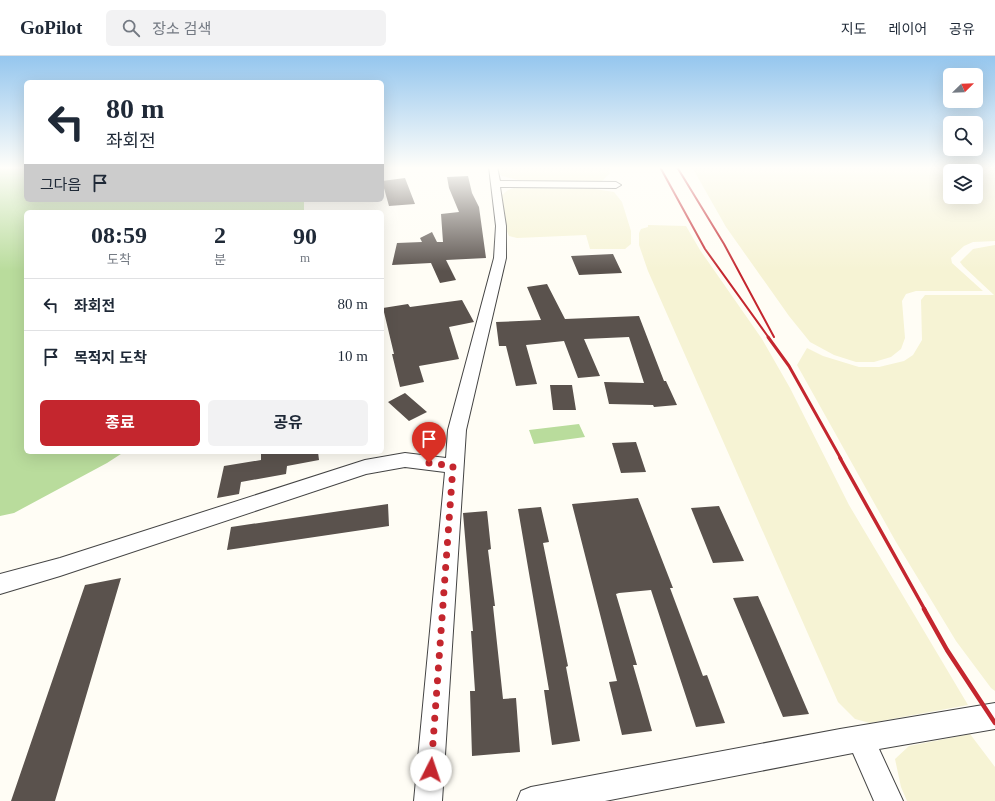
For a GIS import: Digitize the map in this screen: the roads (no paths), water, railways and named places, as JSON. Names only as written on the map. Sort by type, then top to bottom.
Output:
[{"type":"street","points":[[428,801],[457,430],[500,258],[501,226],[498,202]]},
{"type":"street","points":[[0,584],[60,567],[366,466],[405,460],[453,466]]},
{"type":"street","points":[[531,801],[860,739],[995,716]]},
{"type":"street","points":[[860,739],[889,801]]},
{"type":"railway","points":[[679,202],[705,249],[769,338]]},
{"type":"railway","points":[[698,202],[724,244],[774,337]]},
{"type":"railway","points":[[768,337],[789,366],[841,459]]},
{"type":"railway","points":[[840,458],[925,610]]},
{"type":"railway","points":[[924,609],[947,650],[995,723]]}]
